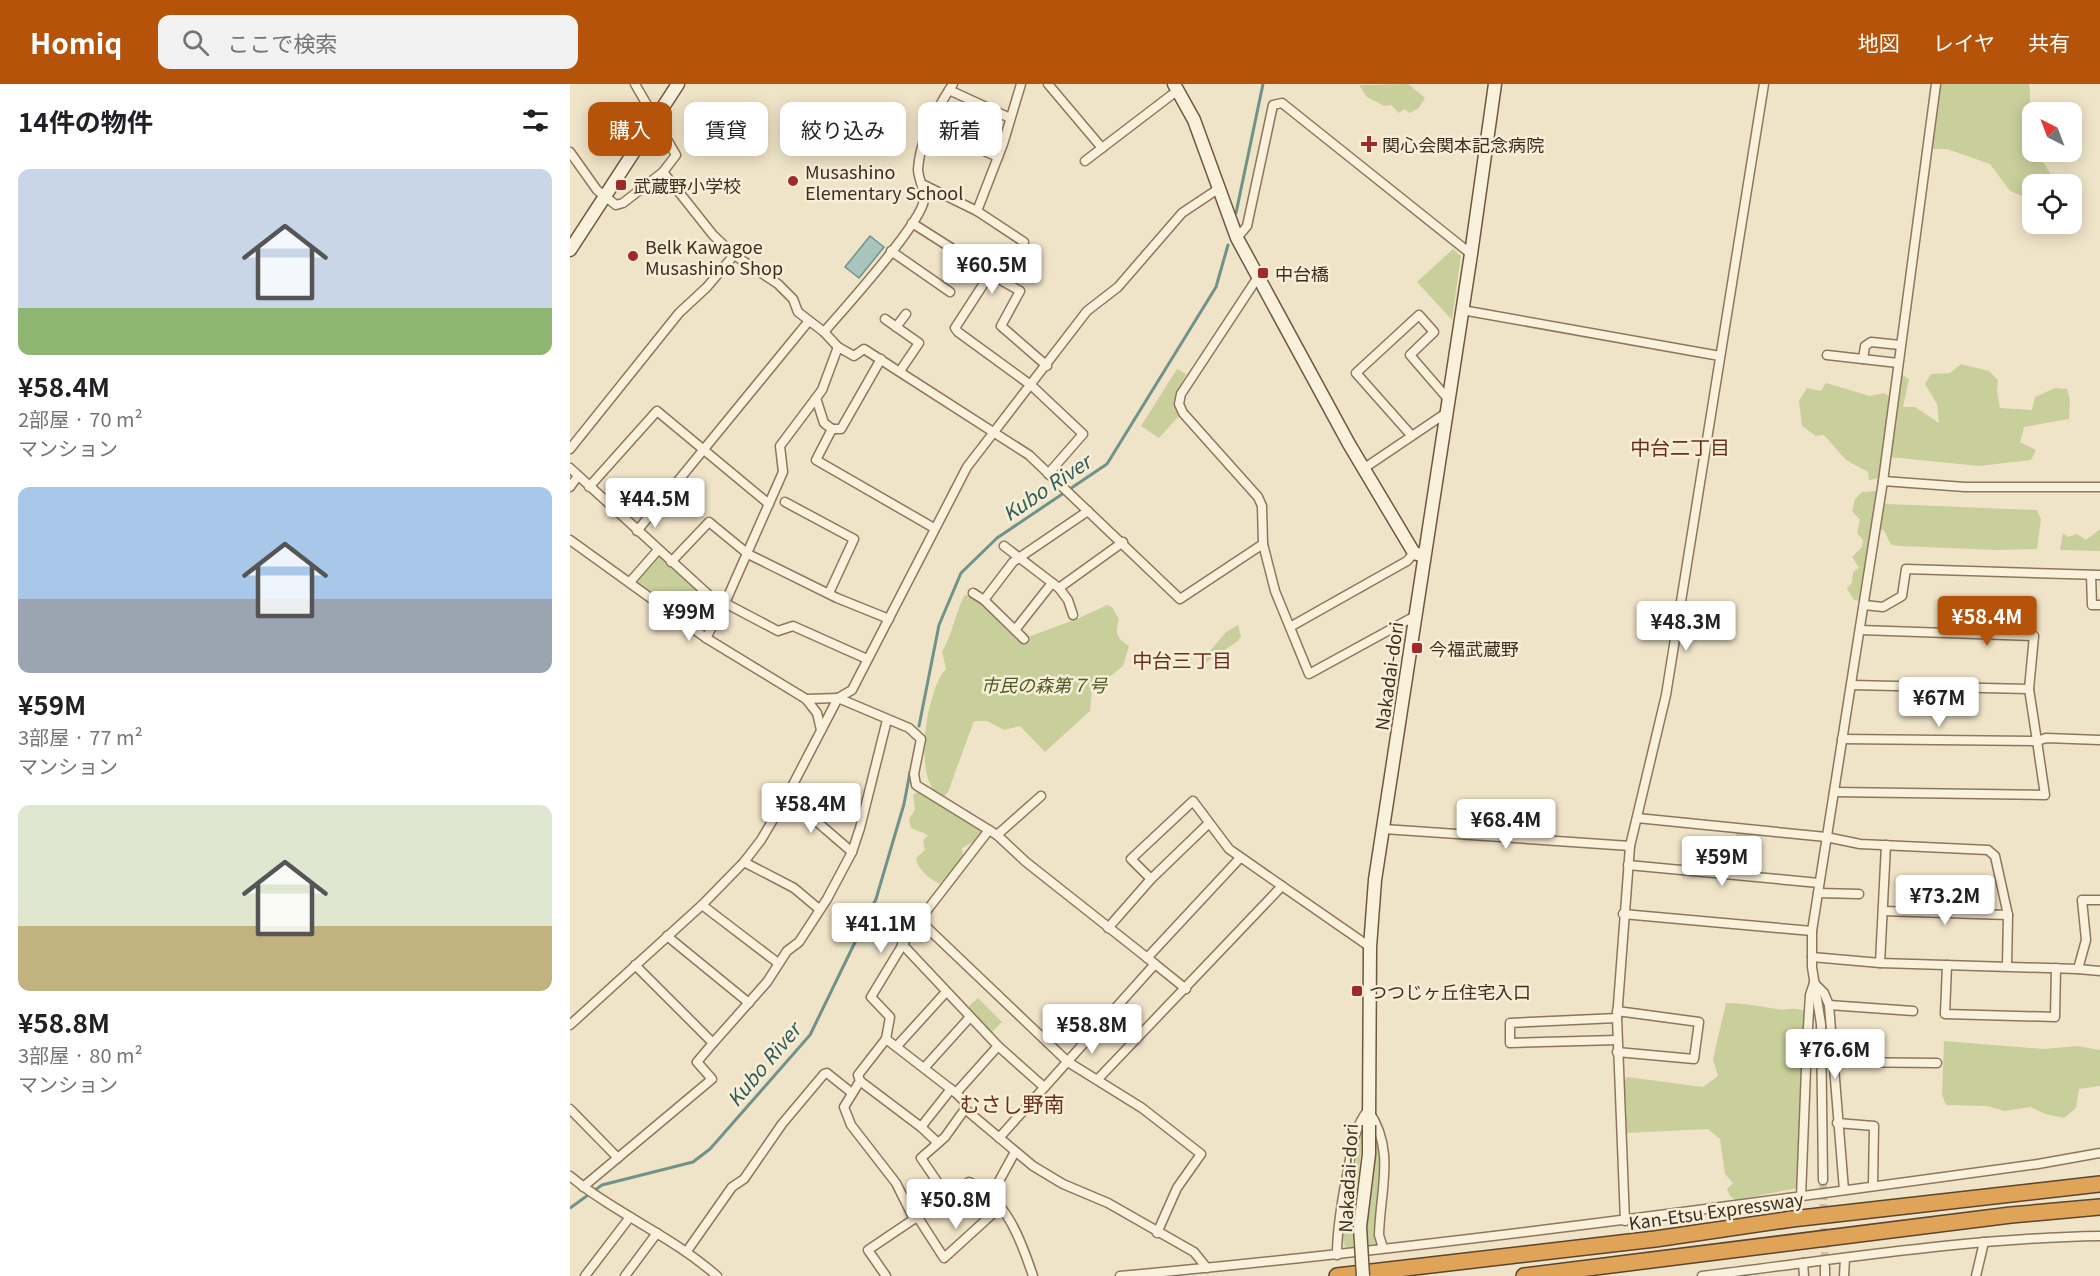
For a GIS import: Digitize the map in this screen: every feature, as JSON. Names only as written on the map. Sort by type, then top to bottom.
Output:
[{"type":"highway","name":"Kan-Etsu Expressway","points":[[1336,1276],[1655,1239],[1792,1219],[2100,1185]]},
{"type":"highway","points":[[1524,1276],[1988,1218],[2100,1207]]},
{"type":"street","points":[[635,84],[646,102]]},
{"type":"street","points":[[666,102],[678,84]]},
{"type":"street","points":[[977,211],[998,157],[1021,84]]},
{"type":"street","points":[[1048,84],[1102,148]]},
{"type":"street","name":"Nakadai-dori","points":[[1364,1276],[1360,1227],[1369,1154],[1370,946],[1375,880],[1415,616],[1419,555],[1446,413],[1495,84]]},
{"type":"street","points":[[1625,1221],[1617,1015],[1630,846],[1665,695],[1764,84]]},
{"type":"street","points":[[1823,1180],[1821,1024],[1814,982],[1812,931],[1883,481],[1936,84]]},
{"type":"street","points":[[943,102],[951,87],[1010,118]]},
{"type":"street","points":[[1085,161],[1176,87],[1194,120],[1237,238],[1363,470],[1419,555],[1290,627]]},
{"type":"street","points":[[1237,238],[1247,226],[1273,105],[1282,103],[1471,254]]},
{"type":"street","points":[[570,152],[611,204],[623,203],[663,172],[676,154],[672,147]]},
{"type":"street","points":[[570,250],[630,156]]},
{"type":"street","points":[[824,332],[912,223],[924,201],[918,165],[921,156]]},
{"type":"street","points":[[663,172],[713,235],[734,255],[778,284],[793,299],[798,312],[824,332],[838,347],[854,356],[864,349],[1029,455],[1123,542],[1180,599],[1263,544]]},
{"type":"street","points":[[922,184],[977,211],[1024,242]]},
{"type":"street","points":[[570,1025],[702,905],[744,862],[761,840],[787,796],[838,698],[852,690],[967,467],[996,433],[1087,311],[1118,287],[1182,213],[1218,189]]},
{"type":"street","points":[[912,223],[956,251]]},
{"type":"street","points":[[891,251],[950,292]]},
{"type":"street","points":[[570,449],[679,313],[707,287],[734,255]]},
{"type":"street","points":[[1047,366],[1001,326],[1020,291],[990,274],[955,328],[957,332],[1032,386],[1083,435],[1048,474]]},
{"type":"street","points":[[1258,277],[1181,394],[1179,404],[1183,413],[1258,497],[1263,515],[1263,544],[1275,591],[1309,674],[1415,616]]},
{"type":"street","points":[[1462,310],[1720,356]]},
{"type":"street","points":[[896,327],[906,314]]},
{"type":"street","points":[[1411,435],[1356,373],[1419,315],[1434,332],[1410,355],[1448,399]]},
{"type":"street","points":[[885,319],[919,343],[900,371]]},
{"type":"street","points":[[637,531],[808,321]]},
{"type":"street","points":[[1863,359],[1866,346],[1871,342],[1900,345]]},
{"type":"street","points":[[706,638],[724,606],[783,472],[780,446],[822,390],[838,347]]},
{"type":"street","points":[[1827,355],[1898,363]]},
{"type":"street","points":[[816,398],[824,423],[832,429],[841,429],[881,359]]},
{"type":"street","points":[[590,487],[657,411],[769,504]]},
{"type":"street","points":[[1363,470],[1446,413]]},
{"type":"street","points":[[832,429],[816,460],[818,462],[934,528]]},
{"type":"street","points":[[570,468],[671,562],[724,606],[778,631],[793,626],[867,659]]},
{"type":"street","points":[[570,487],[578,476]]},
{"type":"street","points":[[1883,481],[1965,487],[2100,487]]},
{"type":"street","points":[[785,502],[854,539],[829,593]]},
{"type":"street","points":[[984,600],[1013,562],[1020,560],[1088,511]]},
{"type":"street","points":[[671,562],[706,522],[748,554],[889,619]]},
{"type":"street","points":[[570,540],[706,638],[806,699],[817,713],[822,730]]},
{"type":"street","points":[[1015,630],[1056,585],[1123,542]]},
{"type":"street","points":[[1004,546],[1056,585],[1068,600],[1073,615]]},
{"type":"street","points":[[630,582],[658,550]]},
{"type":"street","points":[[1864,605],[1883,608],[1902,596],[1906,569],[2096,575],[2092,605],[2100,605]]},
{"type":"street","points":[[973,592],[1024,639]]},
{"type":"street","points":[[1834,792],[2045,795],[2029,688],[2034,636],[1860,630]]},
{"type":"street","points":[[1851,685],[2029,688]]},
{"type":"street","points":[[806,699],[838,698],[909,728],[921,739],[914,774],[916,785],[993,833],[1186,989]]},
{"type":"street","points":[[583,1187],[712,1078],[697,1062],[749,1003],[778,963],[799,942],[827,899],[852,852],[864,814],[887,720]]},
{"type":"street","points":[[1842,739],[2100,740]]},
{"type":"street","points":[[787,796],[852,852]]},
{"type":"street","points":[[938,1143],[921,1127],[860,1081],[858,1075],[886,1039],[890,1017],[871,997],[919,920],[993,833],[1041,796]]},
{"type":"street","points":[[1151,879],[1131,859],[1193,801],[1229,849],[1370,946]]},
{"type":"street","points":[[1636,818],[1826,837],[1860,844],[1992,852],[2008,915],[2007,966]]},
{"type":"street","points":[[1108,928],[1151,879],[1208,824]]},
{"type":"street","points":[[1384,829],[1630,846]]},
{"type":"street","points":[[1880,963],[1886,845]]},
{"type":"street","points":[[999,1138],[1068,1062],[1240,858]]},
{"type":"street","points":[[744,862],[794,888],[819,909]]},
{"type":"street","points":[[1628,865],[1820,883]]},
{"type":"street","points":[[1098,1079],[1186,989],[1281,886]]},
{"type":"street","points":[[1818,893],[1859,894]]},
{"type":"street","points":[[2078,969],[2086,940],[2082,900],[2100,900]]},
{"type":"street","points":[[702,905],[778,963]]},
{"type":"street","points":[[1883,910],[2008,915]]},
{"type":"street","points":[[1623,914],[1812,931]]},
{"type":"street","points":[[919,920],[1068,1062],[1142,1108],[1201,1154],[1177,1188],[1157,1233]]},
{"type":"street","points":[[667,936],[749,1003]]},
{"type":"street","points":[[903,944],[998,1046],[1044,1087]]},
{"type":"street","points":[[1812,957],[1880,963],[2100,971]]},
{"type":"street","points":[[635,965],[713,1043]]},
{"type":"street","points":[[1947,965],[1945,1014],[1967,1015],[2055,1017],[2056,968]]},
{"type":"street","points":[[1814,982],[1824,993],[1829,1005],[1844,1190]]},
{"type":"street","points":[[1802,1197],[1808,1024],[1810,995],[1814,982]]},
{"type":"street","points":[[897,1046],[946,992]]},
{"type":"street","points":[[1829,1005],[1913,1011]]},
{"type":"street","points":[[1617,1040],[1510,1043],[1509,1023],[1617,1015],[1699,1022],[1694,1059],[1617,1052]]},
{"type":"street","points":[[925,1067],[970,1017]]},
{"type":"street","points":[[886,1039],[953,1091],[964,1101],[965,1108],[1015,1152],[1063,1184],[1108,1203],[1157,1233],[1194,1252],[1207,1268]]},
{"type":"street","points":[[921,1127],[998,1046]]},
{"type":"street","points":[[1834,1062],[1937,1063]]},
{"type":"street","points":[[687,1251],[732,1187],[744,1179],[782,1125],[824,1074],[827,1073],[852,1093]]},
{"type":"street","points":[[860,1081],[844,1107],[851,1125],[896,1183],[915,1217],[944,1258],[999,1208]]},
{"type":"street","points":[[947,1196],[921,1158],[938,1143],[965,1108]]},
{"type":"street","points":[[570,1109],[618,1158]]},
{"type":"street","points":[[1337,1255],[1339,1215],[1351,1144],[1359,1122],[1368,1110],[1381,1131],[1384,1150],[1379,1227],[1383,1248]]},
{"type":"street","points":[[1838,1123],[1874,1126],[1873,1184]]},
{"type":"street","points":[[994,1198],[998,1183],[1015,1152]]},
{"type":"street","points":[[1119,1276],[1337,1255],[1625,1221],[1802,1197],[1873,1184],[2016,1167],[2100,1152]]},
{"type":"street","points":[[570,1176],[596,1196],[687,1251],[717,1276]]},
{"type":"street","points":[[886,1276],[868,1250],[970,1182],[994,1198],[1018,1232],[1033,1276]]},
{"type":"street","points":[[585,1276],[630,1217]]},
{"type":"street","points":[[625,1276],[657,1233]]},
{"type":"street","points":[[1702,1276],[2041,1236],[2100,1236]]},
{"type":"street","points":[[1976,1276],[1984,1242]]},
{"type":"street","points":[[1844,1276],[1845,1258]]},
{"type":"street","points":[[1803,1263],[1804,1276]]},
{"type":"green space","points":[[1408,84],[1425,98],[1419,108],[1410,113],[1404,109],[1399,113],[1391,105],[1384,106],[1367,97],[1359,85]]},
{"type":"green space","points":[[1940,84],[2029,84],[2030,102],[2022,102],[2022,162],[2043,162],[2050,174],[2022,174],[2022,196],[2010,191],[1990,164],[1947,149],[1932,149]]},
{"type":"green space","points":[[1453,249],[1461,256],[1452,320],[1417,282]]},
{"type":"green space","points":[[1961,364],[1989,371],[1998,380],[2000,408],[2032,410],[2035,397],[2055,388],[2067,389],[2070,400],[2069,419],[2024,427],[2020,442],[2036,450],[2031,460],[1979,466],[1890,457],[1884,459],[1881,478],[1869,480],[1868,472],[1846,460],[1824,435],[1816,436],[1802,426],[1799,401],[1807,388],[1821,391],[1826,383],[1870,396],[1884,393],[1895,400],[1901,374],[1909,379],[1903,407],[1915,407],[1939,423],[1937,404],[1925,384],[1931,374],[1950,373]]},
{"type":"green space","points":[[1177,369],[1186,374],[1175,397],[1179,416],[1159,438],[1141,426]]},
{"type":"green space","points":[[1876,491],[1882,502],[1888,504],[2037,510],[2041,519],[2037,549],[1997,550],[1891,545],[1884,530],[1879,529],[1862,601],[1854,600],[1847,589],[1852,582],[1853,572],[1859,568],[1852,557],[1862,547],[1863,540],[1857,533],[1860,520],[1852,511],[1855,499],[1862,492]]},
{"type":"green space","points":[[2100,529],[2100,551],[2060,550],[2063,533],[2068,537],[2077,534],[2086,540]]},
{"type":"green space","points":[[657,554],[717,606],[718,609],[706,629],[700,630],[636,581]]},
{"type":"green space","name":"市民の森第７号","points":[[969,594],[1020,640],[1107,605],[1112,607],[1119,619],[1117,632],[1119,638],[1129,646],[1123,666],[1092,691],[1090,711],[1045,752],[1020,726],[1004,730],[987,721],[974,721],[948,792],[943,797],[933,789],[927,775],[924,756],[925,736],[933,695],[946,669],[942,652],[964,596]]},
{"type":"green space","points":[[1238,625],[1241,636],[1238,641],[1205,663],[1204,658],[1226,632]]},
{"type":"green space","points":[[917,792],[977,826],[981,833],[977,840],[962,848],[963,857],[940,884],[925,873],[916,858],[925,850],[923,841],[928,835],[911,828],[909,820],[915,809],[913,795]]},
{"type":"green space","points":[[1736,832],[1752,833],[1748,873],[1733,872]]},
{"type":"green space","points":[[978,998],[1002,1022],[991,1033],[967,1008]]},
{"type":"green space","points":[[1726,1003],[1805,1011],[1798,1188],[1736,1200],[1730,1196],[1727,1189],[1733,1183],[1725,1174],[1720,1139],[1708,1129],[1626,1133],[1623,1083],[1627,1077],[1703,1087],[1718,1076],[1713,1059]]},
{"type":"green space","points":[[1944,1041],[2044,1049],[2077,1046],[2100,1050],[2100,1086],[2079,1089],[2076,1108],[2064,1118],[2045,1114],[2031,1107],[2004,1111],[1987,1106],[1946,1105],[1942,1095]]},
{"type":"green space","points":[[1363,1125],[1353,1249],[1347,1249],[1343,1242],[1342,1224],[1354,1175],[1360,1127]]},
{"type":"green space","points":[[1376,1129],[1382,1168],[1377,1245],[1368,1247],[1367,1218],[1375,1159]]},
{"type":"water","points":[[870,236],[884,247],[859,278],[845,267]]},
{"type":"waterway","name":"Kubo River","points":[[1236,213],[1263,84]]},
{"type":"waterway","name":"Kubo River","points":[[919,726],[939,625],[961,573],[997,538],[1107,464],[1216,287],[1228,245]]},
{"type":"waterway","name":"Kubo River","points":[[912,765],[916,745]]},
{"type":"waterway","name":"Kubo River","points":[[570,1208],[602,1185],[693,1162],[710,1149],[810,1035],[876,899],[904,804],[910,772]]},
{"type":"tunnel","points":[[1823,1180],[1825,1267]]},
{"type":"place","name":"関心会関本記念病院","points":[[1369,144]]},
{"type":"place","name":"Musashino Elementary School","points":[[793,181]]},
{"type":"place","name":"武蔵野小学校","points":[[621,185]]},
{"type":"place","name":"Belk Kawagoe Musashino Shop","points":[[633,256]]},
{"type":"place","name":"中台橋","points":[[1263,273]]},
{"type":"place","name":"今福武蔵野","points":[[1417,648]]},
{"type":"place","name":"つつじヶ丘住宅入口","points":[[1357,991]]},
{"type":"district","name":"中台二丁目","points":[[1680,446]]},
{"type":"district","name":"中台三丁目","points":[[1182,659]]},
{"type":"district","name":"むさし野南","points":[[1012,1103]]}]
